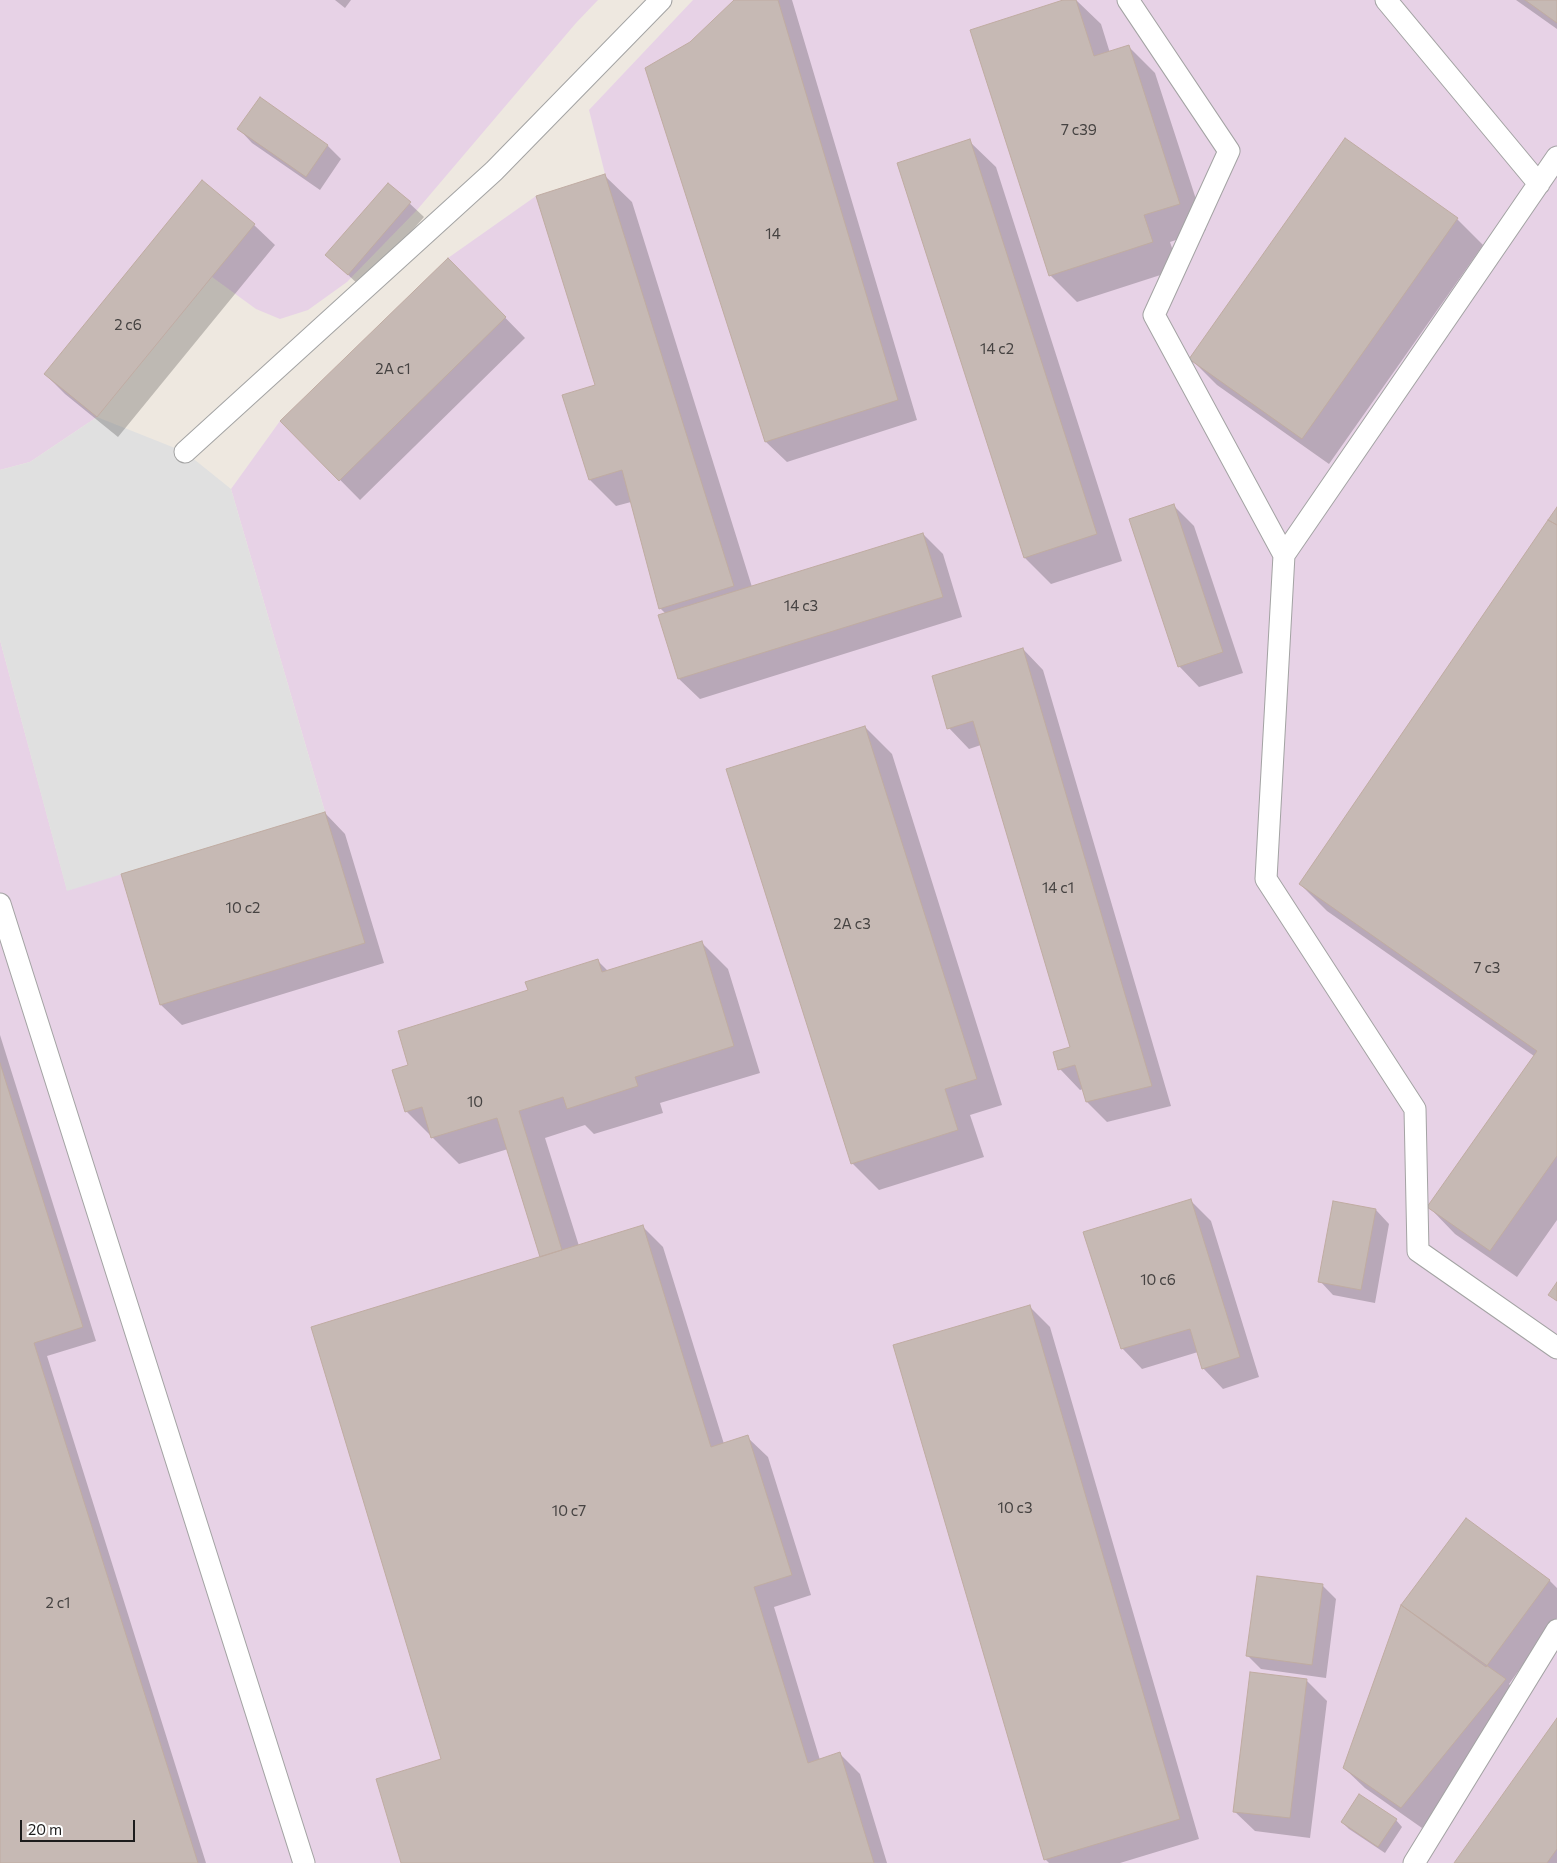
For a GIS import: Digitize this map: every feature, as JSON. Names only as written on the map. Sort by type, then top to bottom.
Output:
[{"type":"lane","points":[[185,452],[494,171],[660,0]]},
{"type":"lane","points":[[1128,0],[1229,151],[1154,315],[1284,555]]},
{"type":"lane","points":[[1386,0],[1538,184]]},
{"type":"lane","points":[[1557,156],[1284,555],[1266,879],[1415,1109],[1418,1251],[1557,1348]]},
{"type":"lane","points":[[0,904],[304,1863]]},
{"type":"lane","points":[[1414,1863],[1557,1630]]},
{"type":"shaded area","points":[[0,0],[598,0],[576,23],[417,210],[347,282],[308,310],[280,319],[256,309],[212,277],[97,417],[30,462],[0,470]]},
{"type":"shaded area","points":[[693,0],[1557,0],[1557,1863],[0,1863],[0,640],[67,890],[325,812],[231,489],[280,421],[448,258],[536,196],[605,174],[589,110]]},
{"type":"shaded area","points":[[97,417],[185,452],[231,489],[325,812],[67,891],[0,640],[0,470],[30,462]]},
{"type":"building","points":[[734,0],[778,0],[898,400],[765,442],[645,68],[690,42]]},
{"type":"building","points":[[1063,0],[1076,0],[1094,56],[1129,45],[1180,204],[1144,215],[1153,242],[1049,276],[970,30]]},
{"type":"building","points":[[1525,0],[1557,0],[1557,23]]},
{"type":"building","points":[[260,97],[328,145],[306,177],[237,129]]},
{"type":"building","points":[[1345,138],[1458,218],[1302,439],[1189,359]]},
{"type":"building","points":[[970,139],[1097,534],[1024,558],[897,163]]},
{"type":"building","points":[[605,174],[734,586],[659,609],[622,470],[589,480],[562,395],[595,385],[536,196]]},
{"type":"building","points":[[202,180],[255,224],[97,417],[44,374]]},
{"type":"building","points":[[388,183],[411,202],[348,275],[325,255]]},
{"type":"building","points":[[448,258],[506,317],[339,481],[280,421]]},
{"type":"building","points":[[1174,504],[1223,652],[1178,667],[1129,519]]},
{"type":"building","points":[[1557,507],[1557,525],[1548,520]]},
{"type":"building","points":[[1548,520],[1557,525],[1557,1156],[1490,1251],[1427,1207],[1537,1051],[1299,884]]},
{"type":"building","points":[[923,533],[943,597],[678,679],[658,615]]},
{"type":"building","points":[[1023,648],[1152,1086],[1086,1102],[1075,1065],[1058,1070],[1053,1052],[1070,1047],[973,721],[947,729],[932,676]]},
{"type":"building","points":[[865,726],[977,1079],[945,1089],[958,1130],[851,1164],[726,769]]},
{"type":"building","points":[[325,812],[365,943],[160,1005],[121,874]]},
{"type":"building","points":[[702,941],[734,1046],[635,1077],[638,1086],[567,1109],[563,1097],[519,1111],[562,1250],[540,1257],[497,1118],[431,1138],[422,1107],[405,1112],[392,1070],[408,1065],[398,1031],[528,990],[525,982],[598,959],[602,972]]},
{"type":"building","points":[[0,1063],[83,1327],[34,1343],[198,1863],[0,1863]]},
{"type":"building","points":[[1191,1199],[1240,1357],[1202,1369],[1190,1329],[1121,1349],[1083,1232]]},
{"type":"building","points":[[1333,1201],[1376,1209],[1361,1290],[1318,1282]]},
{"type":"building","points":[[643,1225],[711,1447],[748,1435],[792,1575],[754,1587],[808,1763],[840,1752],[874,1863],[401,1863],[376,1779],[441,1759],[311,1327]]},
{"type":"building","points":[[1557,1282],[1557,1301],[1548,1295]]},
{"type":"building","points":[[1030,1305],[1180,1819],[1044,1860],[893,1345]]},
{"type":"building","points":[[1466,1518],[1550,1580],[1486,1667],[1401,1605]]},
{"type":"building","points":[[1257,1576],[1323,1584],[1312,1665],[1246,1656]]},
{"type":"building","points":[[1401,1605],[1506,1679],[1401,1808],[1343,1768]]},
{"type":"building","points":[[1250,1672],[1307,1679],[1290,1818],[1233,1812]]},
{"type":"building","points":[[1557,1718],[1557,1849],[1547,1863],[1454,1863]]},
{"type":"building","points":[[1359,1794],[1397,1819],[1378,1847],[1341,1822]]}]
